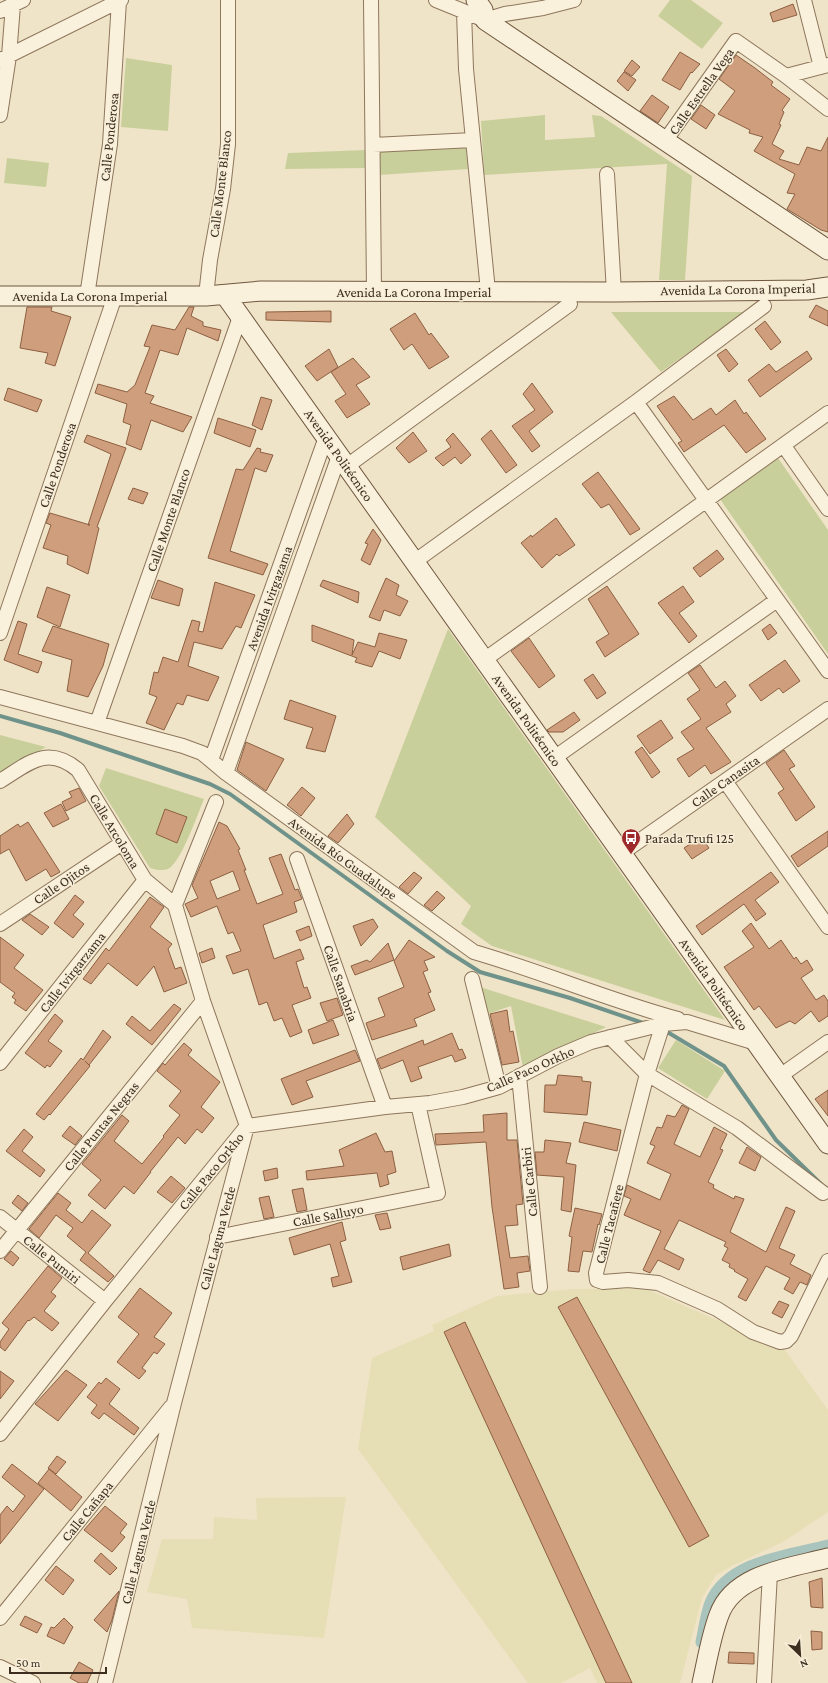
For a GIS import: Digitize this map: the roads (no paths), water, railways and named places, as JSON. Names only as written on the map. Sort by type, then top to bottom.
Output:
[{"type":"street","name":"Calle Monte Blanco","points":[[206,296],[210,260],[223,189],[228,144],[228,0]]},
{"type":"street","points":[[371,0],[374,292]]},
{"type":"street","points":[[436,0],[470,6],[483,10],[485,20],[828,250]]},
{"type":"street","points":[[485,20],[505,14],[543,8],[574,0]]},
{"type":"street","points":[[786,76],[824,66],[804,0]]},
{"type":"street","points":[[4,58],[120,1]]},
{"type":"street","name":"Calle Ponderosa","points":[[86,296],[110,144],[120,1]]},
{"type":"street","points":[[0,115],[4,58],[18,2]]},
{"type":"street","points":[[0,11],[18,2]]},
{"type":"street","points":[[470,6],[466,69],[488,291]]},
{"type":"street","name":"Calle Estrella Vega","points":[[665,141],[736,41],[786,76]]},
{"type":"street","points":[[786,76],[828,109]]},
{"type":"street","points":[[372,145],[473,140]]},
{"type":"street","points":[[607,174],[614,292]]},
{"type":"street","name":"Avenida La Corona Imperial","points":[[0,296],[206,296],[261,291],[614,292],[807,290],[828,286]]},
{"type":"street","name":"Avenida Politécnico","points":[[225,295],[828,1144]]},
{"type":"street","name":"Calle Ponderosa","points":[[0,633],[115,296]]},
{"type":"street","points":[[343,461],[570,304]]},
{"type":"street","points":[[414,562],[636,402],[764,306]]},
{"type":"street","name":"Calle Monte Blanco","points":[[96,723],[240,316]]},
{"type":"street","points":[[636,402],[828,671]]},
{"type":"street","points":[[484,660],[828,413]]},
{"type":"street","name":"Avenida Ivirgazama","points":[[211,760],[326,437]]},
{"type":"street","points":[[784,446],[828,509]]},
{"type":"street","name":"Avenida Ivirgazama","points":[[226,773],[343,461]]},
{"type":"street","points":[[554,758],[777,600]]},
{"type":"street","name":"Avenida Río Guadalupe","points":[[0,697],[183,746],[202,753],[226,773],[474,952],[505,961],[641,1009],[756,1043]]},
{"type":"street","name":"Calle Canasita","points":[[622,853],[826,714]]},
{"type":"street","name":"Calle Arcoloma","points":[[0,781],[31,762],[43,758],[57,757],[68,762],[78,770],[145,880],[175,905]]},
{"type":"street","points":[[725,782],[828,927]]},
{"type":"street","points":[[216,802],[175,905],[203,1000],[247,1126]]},
{"type":"street","name":"Calle Ojitos","points":[[0,924],[122,843]]},
{"type":"street","name":"Calle Sanabria","points":[[297,859],[384,1107]]},
{"type":"street","name":"Calle Ivirgarzama","points":[[0,1063],[145,880]]},
{"type":"street","points":[[472,979],[499,1087]]},
{"type":"street","name":"Calle Puntas Negras","points":[[0,1251],[203,1000]]},
{"type":"street","name":"Calle Paco Orkho","points":[[0,1434],[105,1301],[247,1126],[462,1097],[499,1087],[558,1056],[591,1042],[663,1024],[687,1022]]},
{"type":"street","name":"Calle Tacañere","points":[[663,1024],[647,1074],[596,1273],[597,1280],[603,1282],[628,1280],[658,1283],[717,1309],[752,1332],[780,1342],[786,1341],[791,1336],[828,1261]]},
{"type":"street","points":[[610,1037],[647,1074],[737,1128],[823,1193]]},
{"type":"street","points":[[780,1076],[828,1042]]},
{"type":"street","name":"Calle Carbiri","points":[[519,1076],[540,1287]]},
{"type":"street","name":"Calle Salluyo","points":[[217,1236],[438,1193],[418,1104]]},
{"type":"street","name":"Calle Laguna Verde","points":[[105,1683],[174,1403],[247,1126]]},
{"type":"street","name":"Calle Pumiri","points":[[0,1217],[105,1301]]},
{"type":"street","name":"Calle Cañapa","points":[[0,1618],[174,1403]]},
{"type":"street","points":[[702,1683],[719,1615],[726,1600],[740,1587],[770,1573],[828,1558]]},
{"type":"street","points":[[764,1683],[770,1573]]},
{"type":"street","points":[[0,1667],[33,1683]]},
{"type":"waterway","points":[[0,716],[60,733],[210,784],[230,794],[447,951],[480,972],[570,998],[643,1023]]},
{"type":"waterway","points":[[669,1033],[724,1066],[776,1140],[821,1184]]},
{"type":"waterway","points":[[702,1642],[711,1603],[719,1589],[731,1578],[762,1562],[828,1546]]},
{"type":"place","name":"Parada Trufi 125","points":[[631,855]]}]
